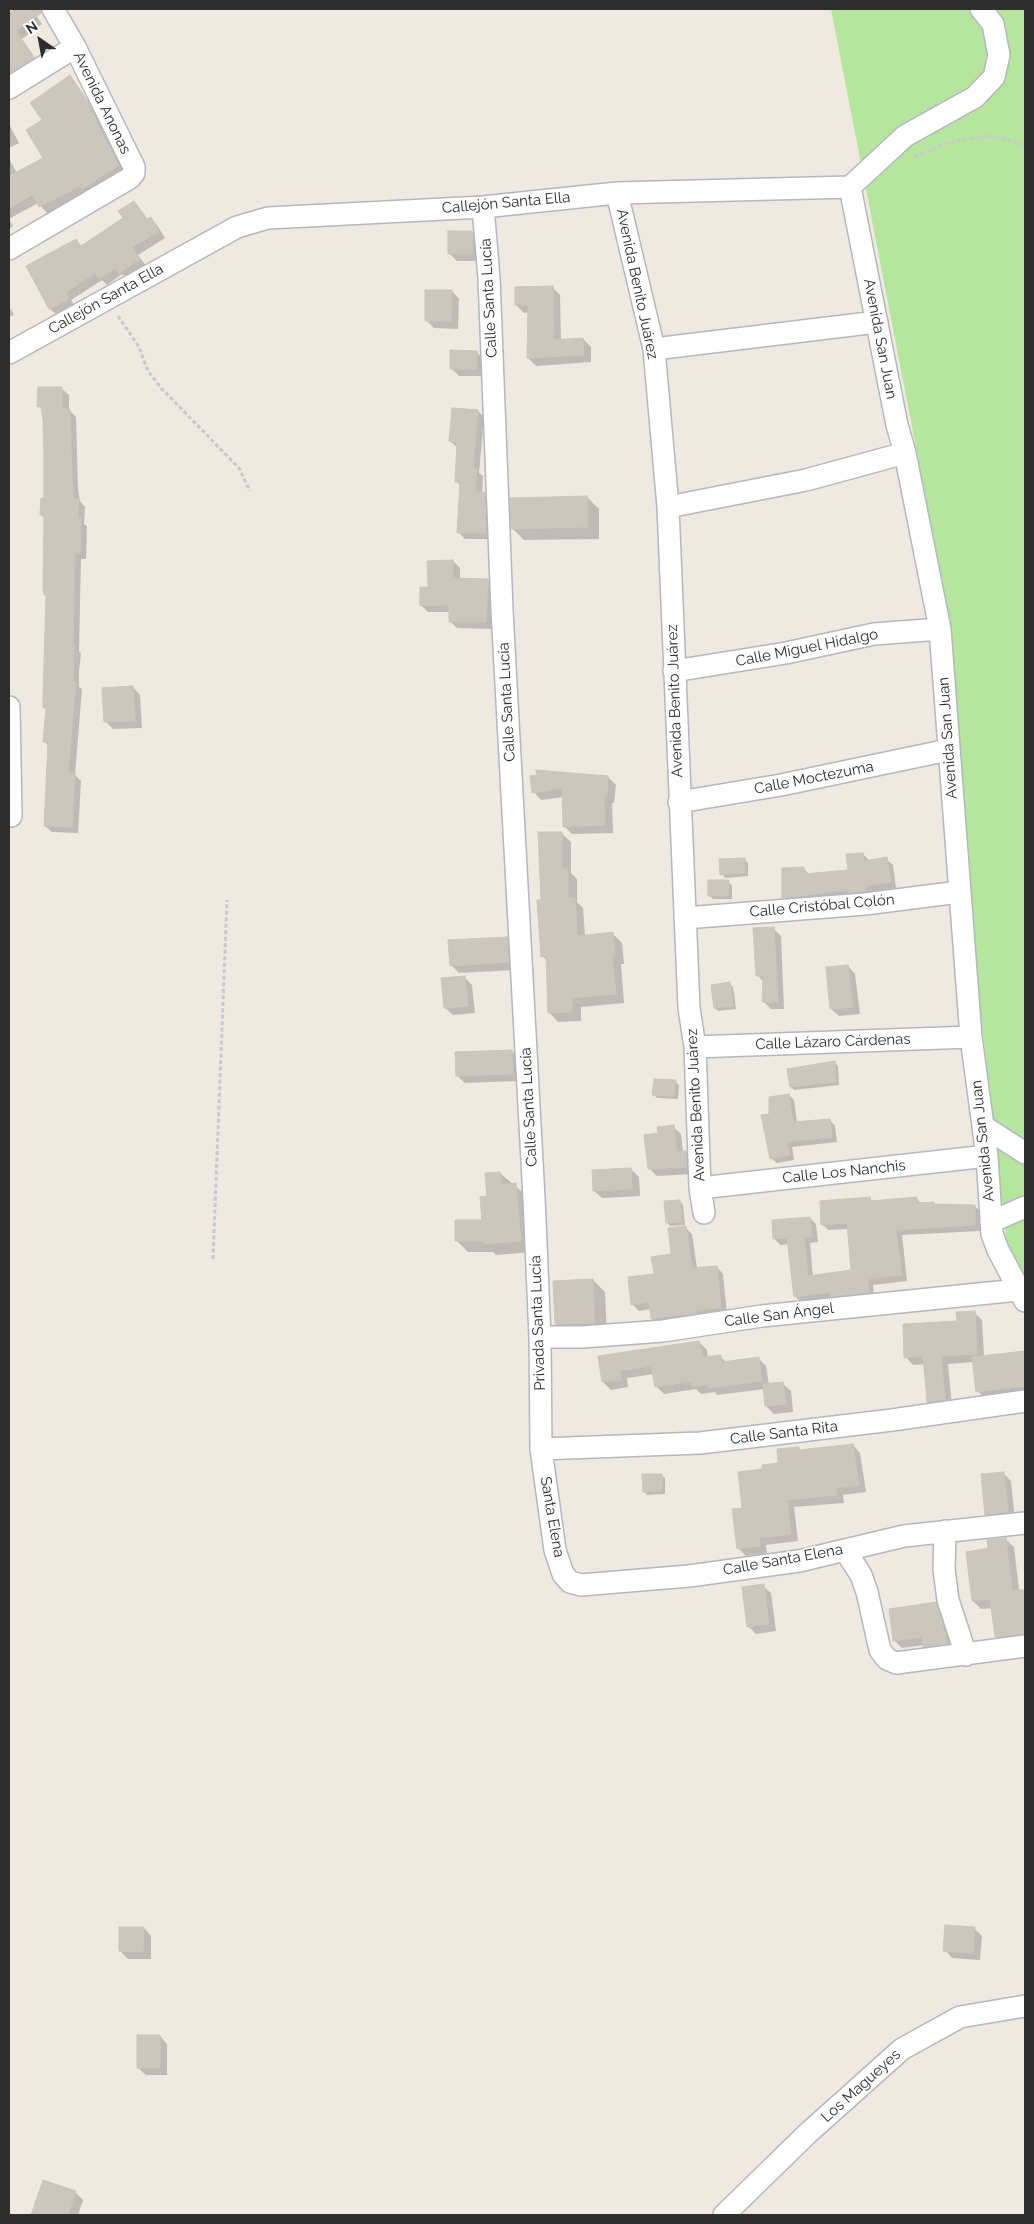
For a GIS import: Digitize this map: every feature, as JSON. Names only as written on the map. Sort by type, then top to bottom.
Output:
[{"type":"street","name":"Avenida Anonas","points":[[9,250],[130,178],[134,173],[134,167],[75,47],[53,9]]},
{"type":"street","points":[[850,187],[905,136],[975,97],[994,77],[999,55],[993,24],[981,9]]},
{"type":"street","points":[[9,88],[75,47]]},
{"type":"street","name":"Callejón Santa Ella","points":[[9,353],[236,227],[268,218],[483,206],[617,193],[850,187]]},
{"type":"street","name":"Avenida San Juan","points":[[850,187],[940,629],[971,1037],[988,1156],[992,1234],[998,1250],[1022,1296]]},
{"type":"street","name":"Avenida Benito Juárez","points":[[617,193],[654,349],[668,508],[689,1008],[695,1047],[700,1188],[704,1213]]},
{"type":"street","name":"Calle Santa Lucía","points":[[483,206],[534,1198]]},
{"type":"street","points":[[654,349],[877,322]]},
{"type":"street","points":[[668,508],[806,480],[905,453]]},
{"type":"street","name":"Calle Miguel Hidalgo","points":[[674,671],[786,653],[874,634],[940,629]]},
{"type":"street","points":[[9,708],[11,816]]},
{"type":"street","name":"Calle Moctezuma","points":[[680,802],[781,785],[948,750]]},
{"type":"street","name":"Calle Cristóbal Colón","points":[[685,918],[865,904],[959,892]]},
{"type":"street","name":"Calle Lázaro Cárdenas","points":[[695,1047],[971,1037]]},
{"type":"street","points":[[983,1126],[1025,1153]]},
{"type":"street","name":"Calle Los Nanchis","points":[[700,1188],[988,1156]]},
{"type":"street","name":"Privada Santa Lucía","points":[[534,1198],[540,1338],[541,1449]]},
{"type":"street","points":[[991,1222],[1025,1207]]},
{"type":"street","name":"Calle San Ángel","points":[[540,1338],[663,1331],[762,1316],[1022,1296]]},
{"type":"street","name":"Calle Santa Rita","points":[[541,1449],[700,1443],[892,1420],[1025,1401]]},
{"type":"street","name":"Santa Elena","points":[[541,1449],[555,1550],[563,1574],[570,1582]]},
{"type":"street","name":"Calle Santa Elena","points":[[570,1582],[581,1585],[689,1576],[799,1561],[904,1536],[1025,1522]]},
{"type":"street","points":[[945,1531],[944,1569],[948,1600],[966,1656]]},
{"type":"street","points":[[845,1550],[861,1575],[867,1592],[880,1650],[888,1659],[896,1663],[966,1656],[1025,1646]]},
{"type":"street","name":"Los Magueyes","points":[[724,2215],[807,2134],[902,2049],[960,2017],[1025,2006]]},
{"type":"path","points":[[910,159],[946,144],[966,139],[994,136],[1025,145]]},
{"type":"path","points":[[107,298],[139,347],[148,371],[160,388],[239,468],[250,491]]},
{"type":"path","points":[[213,1259],[227,900]]},
{"type":"green space","points":[[831,9],[1025,9],[1025,1287],[1008,1254],[918,458]]},
{"type":"building","points":[[15,9],[41,9],[41,13],[16,31],[34,58],[9,73],[9,13]]},
{"type":"building","points":[[70,75],[88,102],[96,122],[119,165],[82,189],[80,186],[39,207],[32,195],[9,208],[9,176],[43,158],[26,130],[42,120],[30,103]]},
{"type":"building","points":[[134,201],[147,219],[151,217],[159,231],[132,247],[140,259],[119,273],[115,268],[99,279],[95,273],[66,292],[69,299],[49,309],[26,266],[76,239],[81,246],[123,218],[118,211]]},
{"type":"building","points":[[448,231],[472,231],[473,254],[448,254]]},
{"type":"building","points":[[553,286],[554,340],[583,338],[584,355],[527,358],[528,305],[515,305],[515,287]]},
{"type":"building","points":[[425,290],[452,290],[451,321],[425,321]]},
{"type":"building","points":[[450,350],[477,351],[477,369],[450,369]]},
{"type":"building","points":[[38,387],[62,387],[62,409],[70,409],[72,481],[74,499],[79,499],[78,518],[81,518],[80,553],[75,553],[73,681],[76,681],[68,772],[75,773],[72,827],[44,826],[48,742],[43,742],[46,708],[43,708],[43,697],[46,595],[44,595],[43,588],[44,515],[40,515],[41,498],[44,498],[43,420],[41,407],[37,407]]},
{"type":"building","points":[[452,408],[478,410],[473,468],[477,468],[475,492],[485,492],[486,533],[457,533],[460,482],[455,482],[457,442],[449,441]]},
{"type":"building","points":[[587,496],[588,527],[511,529],[510,498]]},
{"type":"building","points":[[453,560],[453,578],[488,579],[486,622],[449,622],[449,605],[420,606],[420,587],[428,587],[427,561]]},
{"type":"building","points":[[133,686],[135,721],[104,722],[102,688]]},
{"type":"building","points":[[536,770],[608,776],[607,796],[604,796],[605,825],[563,827],[562,788],[532,793],[530,776],[537,775]]},
{"type":"building","points":[[538,832],[562,832],[562,869],[568,869],[568,898],[575,898],[577,936],[613,932],[615,955],[612,955],[616,994],[572,998],[572,1012],[548,1013],[546,956],[541,957],[537,900],[541,900]]},
{"type":"building","points":[[863,853],[864,861],[887,857],[891,882],[866,886],[866,891],[849,893],[849,890],[782,898],[782,868],[804,867],[804,874],[848,870],[846,854]]},
{"type":"building","points":[[745,858],[745,873],[720,875],[719,859]]},
{"type":"building","points":[[708,880],[729,880],[728,896],[708,896]]},
{"type":"building","points":[[774,927],[778,1002],[762,1002],[763,976],[756,976],[753,928]]},
{"type":"building","points":[[507,937],[509,962],[450,966],[448,940]]},
{"type":"building","points":[[848,965],[853,1007],[830,1009],[826,967]]},
{"type":"building","points":[[465,976],[468,1006],[444,1008],[441,978]]},
{"type":"building","points":[[730,982],[733,1006],[714,1008],[711,985]]},
{"type":"building","points":[[512,1050],[513,1074],[456,1076],[455,1052]]},
{"type":"building","points":[[835,1061],[836,1082],[790,1087],[787,1069]]},
{"type":"building","points":[[654,1079],[676,1080],[674,1096],[652,1095]]},
{"type":"building","points":[[789,1094],[793,1122],[830,1119],[832,1137],[787,1142],[790,1155],[770,1159],[761,1115],[769,1114],[769,1097]]},
{"type":"building","points":[[674,1125],[677,1152],[686,1151],[687,1167],[648,1169],[644,1135],[658,1133],[657,1127]]},
{"type":"building","points":[[631,1168],[632,1189],[593,1191],[592,1170]]},
{"type":"building","points":[[500,1172],[502,1185],[516,1183],[521,1241],[484,1244],[484,1241],[455,1241],[455,1220],[482,1220],[480,1197],[487,1196],[485,1173]]},
{"type":"building","points":[[870,1197],[870,1201],[917,1197],[917,1203],[934,1202],[934,1204],[975,1205],[975,1225],[896,1230],[902,1275],[868,1279],[869,1293],[830,1297],[830,1292],[794,1297],[787,1238],[773,1239],[772,1220],[810,1217],[812,1236],[804,1237],[808,1276],[851,1270],[847,1223],[821,1225],[820,1201]]},
{"type":"building","points":[[680,1200],[682,1222],[666,1223],[664,1201]]},
{"type":"building","points":[[686,1226],[692,1268],[717,1266],[721,1308],[696,1310],[696,1313],[651,1319],[649,1302],[631,1305],[628,1277],[654,1274],[651,1257],[671,1254],[668,1228]]},
{"type":"building","points":[[593,1279],[595,1323],[555,1324],[553,1281]]},
{"type":"building","points":[[975,1311],[977,1354],[941,1356],[945,1400],[927,1402],[923,1356],[904,1358],[903,1324],[957,1321],[956,1312]]},
{"type":"building","points":[[699,1341],[703,1357],[721,1355],[722,1362],[759,1357],[762,1381],[708,1388],[708,1384],[692,1387],[691,1381],[655,1387],[651,1366],[620,1371],[621,1380],[602,1382],[598,1356]]},
{"type":"building","points":[[1025,1351],[1025,1386],[976,1392],[972,1357]]},
{"type":"building","points":[[783,1382],[786,1404],[765,1406],[763,1384]]},
{"type":"building","points":[[853,1444],[859,1485],[836,1488],[837,1495],[787,1500],[791,1534],[759,1538],[760,1546],[737,1549],[732,1509],[742,1508],[738,1472],[762,1469],[762,1465],[778,1463],[777,1449],[799,1447],[799,1450]]},
{"type":"building","points":[[1004,1472],[1008,1512],[985,1515],[981,1474]]},
{"type":"building","points":[[642,1474],[662,1474],[662,1491],[643,1492]]},
{"type":"building","points":[[1006,1538],[1012,1590],[1025,1590],[1025,1634],[995,1637],[990,1599],[972,1601],[966,1552],[988,1548],[987,1540]]},
{"type":"building","points":[[764,1584],[769,1624],[747,1627],[742,1587]]},
{"type":"building","points":[[936,1602],[947,1644],[923,1647],[922,1637],[893,1641],[889,1609]]},
{"type":"building","points":[[945,1925],[975,1927],[973,1953],[943,1951]]},
{"type":"building","points":[[119,1927],[144,1927],[143,1952],[119,1951]]},
{"type":"building","points":[[137,2035],[160,2035],[160,2068],[137,2068]]},
{"type":"building","points":[[43,2180],[76,2191],[68,2215],[31,2215]]}]
